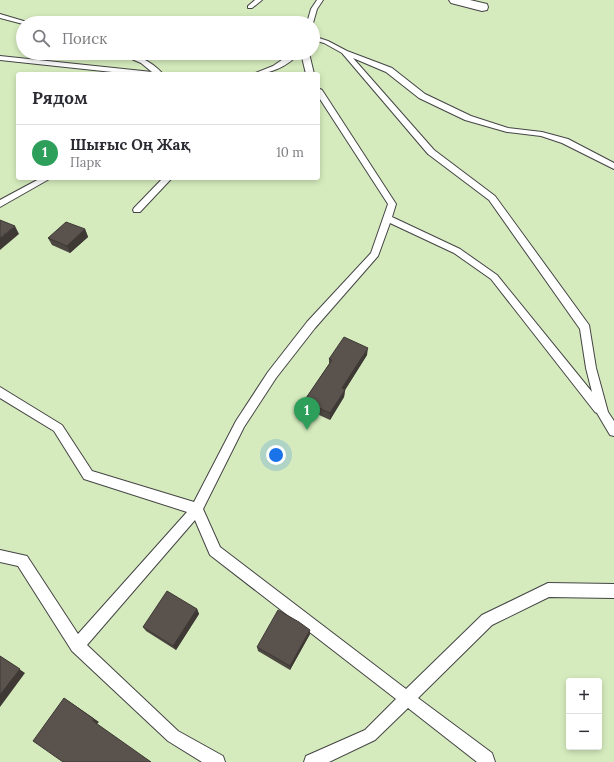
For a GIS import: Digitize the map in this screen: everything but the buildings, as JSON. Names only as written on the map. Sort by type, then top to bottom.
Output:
[{"type":"street","points":[[454,0],[482,7]]},
{"type":"lane","points":[[250,7],[259,0]]},
{"type":"lane","points":[[312,16],[314,9],[320,0]]},
{"type":"lane","points":[[0,16],[16,20]]},
{"type":"lane","points":[[320,40],[344,52],[389,70],[422,96],[468,118],[507,130],[542,134],[565,141],[614,166]]},
{"type":"lane","points":[[344,52],[431,152],[492,198],[585,328],[591,368],[603,413]]},
{"type":"lane","points":[[0,58],[16,60]]},
{"type":"lane","points":[[19,60],[133,72]]},
{"type":"lane","points":[[141,60],[157,72]]},
{"type":"lane","points":[[272,72],[287,60]]},
{"type":"lane","points":[[307,60],[310,72]]},
{"type":"lane","points":[[263,72],[276,68]]},
{"type":"lane","points":[[77,646],[197,509],[240,424],[272,375],[311,325],[375,254],[392,204],[320,93]]},
{"type":"lane","points":[[0,204],[43,180]]},
{"type":"lane","points":[[137,210],[166,180]]},
{"type":"lane","points":[[387,218],[457,251],[494,277],[603,413],[614,431]]},
{"type":"lane","points":[[0,392],[58,428],[88,475],[197,509],[215,551],[486,759],[487,762]]},
{"type":"lane","points":[[0,556],[22,562],[77,646],[173,736],[217,762]]},
{"type":"lane","points":[[312,762],[370,735],[487,620],[548,590],[614,591]]},
{"type":"green space","points":[[0,0],[614,0],[614,762],[0,762]]},
{"type":"place","name":"Шығыс Оң Жақ","points":[[307,430]]}]
